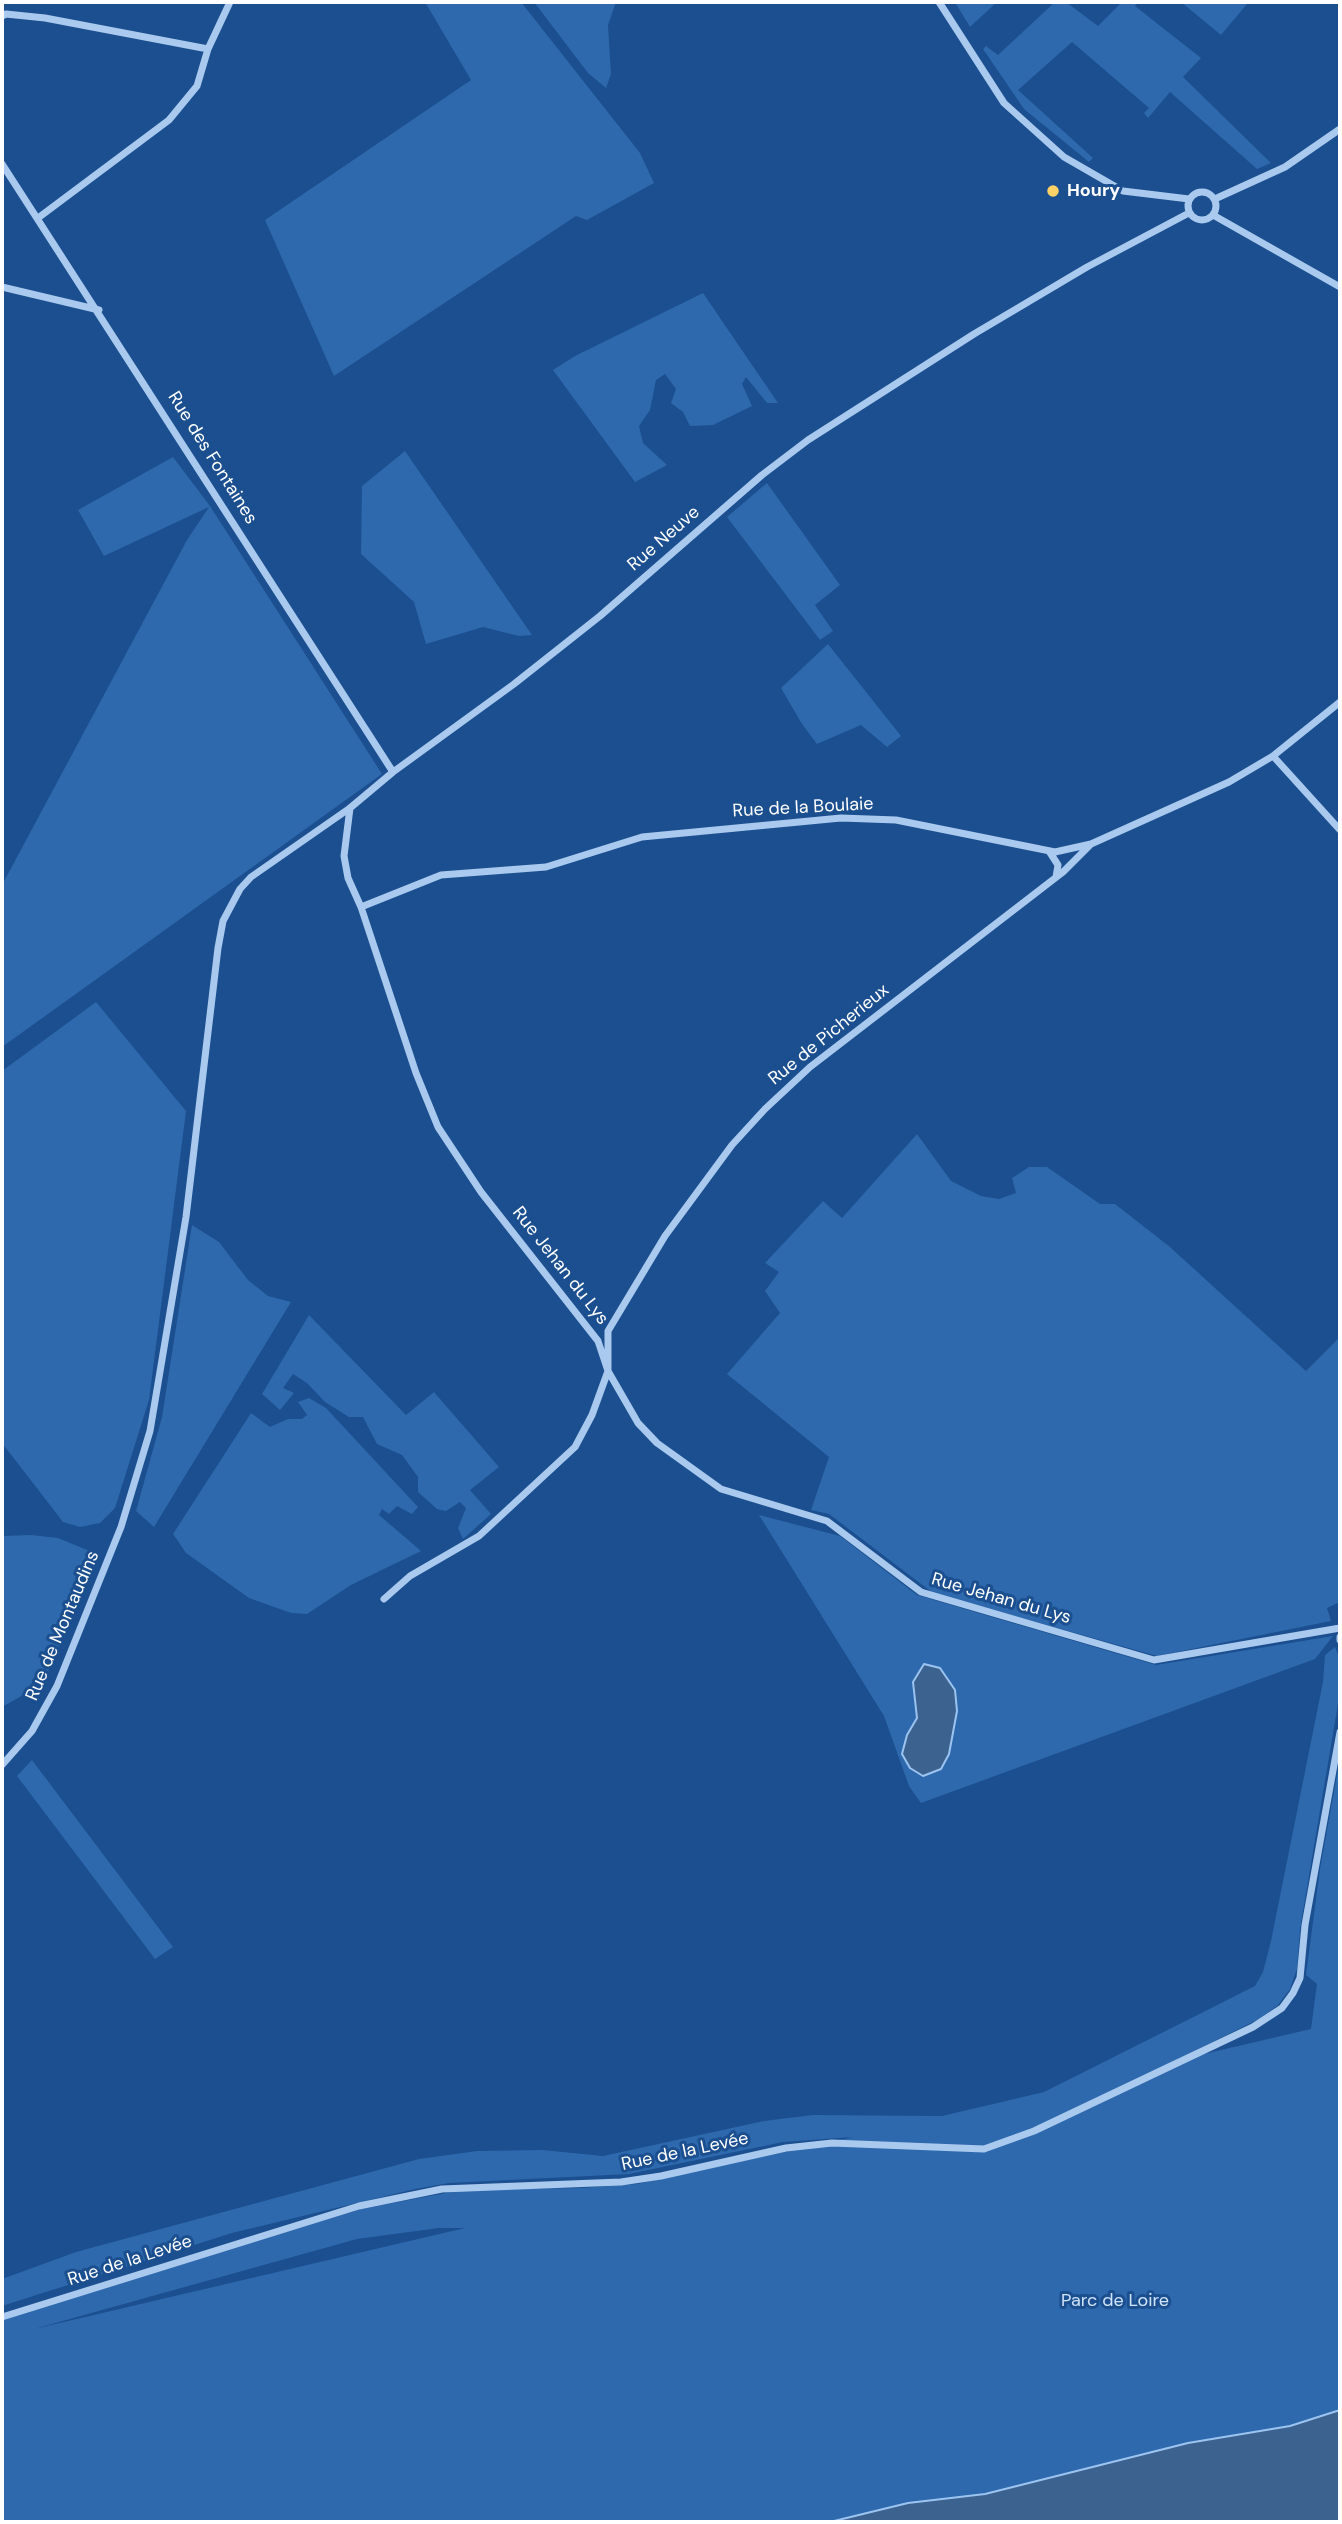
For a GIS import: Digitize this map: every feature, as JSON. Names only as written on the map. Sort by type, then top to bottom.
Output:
[{"type":"street","points":[[38,218],[169,120],[197,86],[208,49],[230,2]]},
{"type":"street","points":[[939,2],[1004,103],[1064,157],[1123,191],[1189,199],[1201,192],[1217,198],[1276,172],[1340,130]]},
{"type":"street","points":[[2,16],[6,13],[45,18],[208,49]]},
{"type":"street","name":"Rue des Fontaines","points":[[2,164],[99,310],[393,772]]},
{"type":"street","points":[[1189,199],[1187,214],[1196,219],[1206,219],[1213,215],[1217,198]]},
{"type":"street","name":"Rue Neuve","points":[[218,948],[223,921],[240,889],[259,872],[350,808],[393,772],[557,650],[762,475],[808,440],[974,334],[1087,267],[1187,214]]},
{"type":"street","points":[[1213,215],[1340,287]]},
{"type":"street","points":[[2,287],[99,310]]},
{"type":"street","name":"Rue de la Boulaie","points":[[361,907],[441,875],[546,867],[642,837],[841,818],[896,820],[1048,851],[1091,844],[1198,797],[1273,756],[1340,702]]},
{"type":"street","points":[[1273,756],[1340,830]]},
{"type":"street","name":"Rue Jehan du Lys","points":[[350,808],[344,856],[348,878],[361,907],[416,1073],[438,1127],[481,1192],[598,1341],[608,1371],[644,1430],[657,1443],[721,1489],[827,1521],[921,1592],[1154,1660],[1340,1628]]},
{"type":"street","name":"Rue de Picherieux","points":[[608,1371],[608,1331],[665,1236],[732,1145],[810,1067],[1056,877],[1091,844]]},
{"type":"street","points":[[1048,851],[1058,865],[1056,877]]},
{"type":"street","name":"Rue de Montaudins","points":[[2,1765],[45,1712],[121,1527],[150,1431],[184,1230],[218,948]]},
{"type":"street","points":[[384,1599],[410,1576],[479,1536],[575,1447],[592,1415],[608,1371]]},
{"type":"street","name":"Rue de la Levée","points":[[2,2317],[359,2206],[442,2189],[621,2182],[661,2176],[772,2150],[832,2143],[984,2149],[1034,2131],[1253,2027],[1282,2008],[1300,1978],[1305,1925],[1340,1732]]},
{"type":"green space","points":[[425,2],[521,2],[640,153],[654,183],[587,220],[576,216],[334,376],[265,220],[471,80]]},
{"type":"green space","points":[[534,2],[616,2],[608,25],[611,74],[606,88],[588,73]]},
{"type":"green space","points":[[955,2],[997,2],[970,27]]},
{"type":"green space","points":[[1055,2],[1066,2],[1098,26],[1122,2],[1138,2],[1135,6],[1201,58],[1183,77],[1271,163],[1257,169],[1170,92],[1148,118],[1144,113],[1149,108],[1072,42],[1018,90],[1093,158],[1089,162],[1024,109],[983,49],[986,46],[998,55]]},
{"type":"green space","points":[[1181,2],[1254,2],[1247,4],[1221,35]]},
{"type":"green space","points":[[703,293],[778,403],[767,403],[746,377],[742,384],[752,406],[713,425],[690,426],[683,412],[671,403],[676,389],[665,374],[656,380],[650,410],[639,426],[643,443],[667,465],[635,482],[553,370],[575,356]]},
{"type":"green space","points":[[405,451],[532,635],[519,636],[483,627],[426,644],[414,602],[361,554],[362,486]]},
{"type":"green space","points":[[173,457],[210,506],[382,774],[2,1047],[2,885],[187,540],[209,507],[104,556],[78,510]]},
{"type":"green space","points":[[767,483],[840,585],[815,605],[833,631],[820,640],[727,517]]},
{"type":"green space","points":[[828,644],[901,736],[887,747],[861,725],[817,744],[781,688]]},
{"type":"green space","points":[[96,1002],[186,1111],[149,1400],[115,1508],[100,1523],[80,1527],[63,1522],[2,1443],[2,1071]]},
{"type":"green space","points":[[917,1134],[951,1181],[981,1196],[999,1199],[1016,1193],[1012,1178],[1029,1167],[1047,1167],[1100,1204],[1115,1204],[1170,1247],[1306,1371],[1340,1337],[1340,1602],[1327,1608],[1331,1621],[1157,1656],[933,1593],[829,1514],[811,1510],[829,1457],[727,1374],[780,1313],[765,1291],[779,1272],[765,1263],[823,1201],[842,1218]]},
{"type":"green space","points":[[192,1225],[219,1242],[248,1280],[268,1296],[291,1302],[154,1527],[136,1511],[162,1417]]},
{"type":"green space","points":[[309,1315],[406,1415],[434,1392],[499,1467],[470,1490],[491,1514],[463,1539],[458,1528],[466,1508],[460,1502],[446,1511],[437,1509],[418,1492],[418,1477],[402,1455],[377,1444],[363,1417],[349,1417],[325,1402],[307,1383],[293,1374],[283,1388],[294,1393],[280,1410],[262,1394]]},
{"type":"green space","points":[[309,1398],[326,1408],[418,1507],[412,1514],[397,1506],[389,1514],[382,1509],[379,1515],[421,1551],[351,1585],[307,1614],[291,1613],[249,1598],[186,1553],[173,1534],[251,1413],[270,1427],[288,1419],[302,1419],[307,1415],[298,1402]]},
{"type":"green space","points":[[759,1515],[840,1536],[917,1595],[1156,1665],[1333,1636],[1315,1659],[921,1803],[909,1786],[884,1716]]},
{"type":"green space","points":[[2,1536],[58,1538],[97,1554],[43,1684],[2,1707]]},
{"type":"green space","name":"Parc de Loire","points":[[1335,1647],[1339,1657],[1340,1692],[1300,1929],[1297,1969],[1290,1989],[1278,2005],[1261,2018],[1174,2061],[1311,2029],[1317,1984],[1306,1975],[1320,1869],[1340,1758],[1340,2522],[2,2522],[2,2319],[361,2209],[462,2190],[637,2184],[853,2137],[783,2142],[629,2174],[449,2183],[415,2189],[232,2233],[2,2306],[2,2279],[76,2252],[419,2159],[477,2151],[543,2150],[603,2156],[764,2121],[813,2115],[942,2116],[1044,2092],[1255,1986],[1263,1972],[1271,1941],[1323,1682],[1325,1655]],"holes":[[[439,2228],[465,2228],[34,2329],[357,2239]]]},
{"type":"green space","points":[[32,1760],[173,1947],[155,1959],[17,1776]]},
{"type":"shaded area","points":[[924,1664],[940,1668],[955,1690],[957,1711],[949,1754],[941,1769],[923,1776],[910,1768],[902,1754],[907,1735],[917,1718],[913,1682]]},
{"type":"shaded area","points":[[1340,2410],[1340,2522],[830,2522],[908,2503],[985,2494],[1188,2443],[1290,2426]]},
{"type":"place","name":"Houry","points":[[1053,191]]}]
